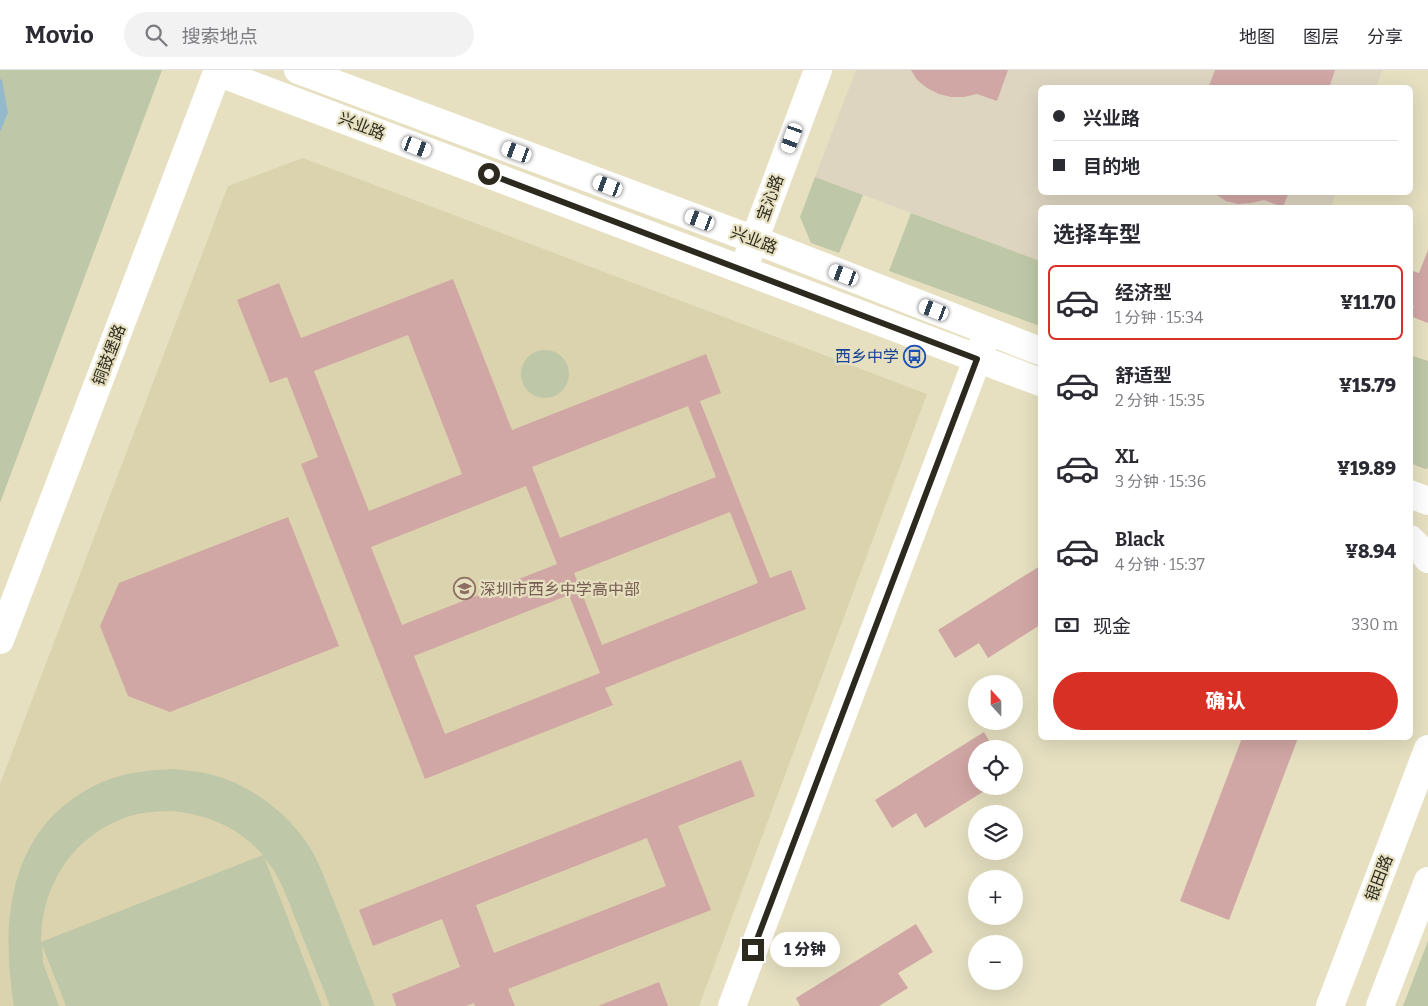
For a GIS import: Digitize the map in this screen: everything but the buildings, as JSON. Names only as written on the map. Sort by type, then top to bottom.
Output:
[{"type":"main road","name":"兴业路","points":[[298,70],[754,240],[1038,350]]},
{"type":"main road","name":"宝沁路","points":[[743,270],[818,70]]},
{"type":"main road","name":"兴业路","points":[[218,71],[1038,381]]},
{"type":"main road","name":"铜鼓堡路","points":[[0,640],[218,71]]},
{"type":"main road","points":[[732,1006],[988,331]]},
{"type":"main road","points":[[1413,488],[1428,488]]},
{"type":"main road","points":[[1413,495],[1428,501]]},
{"type":"main road","points":[[1413,526],[1428,532]]},
{"type":"main road","points":[[1413,543],[1428,559]]},
{"type":"main road","name":"银田路","points":[[1330,1006],[1428,749]]},
{"type":"main road","points":[[1380,1006],[1428,881]]},
{"type":"shaded area","points":[[856,70],[1382,70],[1377,85],[1038,85],[1038,195],[1335,195],[1332,205],[1038,205],[1038,260],[815,177]]},
{"type":"shaded area","name":"深圳市西乡中学高中部","points":[[303,158],[927,394],[699,1006],[0,1006],[0,784],[228,186]]},
{"type":"green space","points":[[0,70],[162,70],[0,503]]},
{"type":"green space","points":[[815,177],[863,195],[839,253],[811,243],[800,217]]},
{"type":"green space","points":[[911,213],[1038,260],[1038,325],[889,271]]},
{"type":"green space","points":[[545,350],[554,352],[562,357],[567,365],[569,374],[567,383],[562,391],[554,396],[545,398],[536,396],[528,391],[523,383],[521,374],[523,365],[528,357],[536,352]]},
{"type":"green space","points":[[1413,356],[1428,361],[1428,468],[1425,469],[1413,464]]},
{"type":"green space","points":[[174,769],[200,772],[233,782],[264,800],[291,823],[312,851],[320,866],[375,1006],[330,1006],[284,890],[275,872],[264,857],[322,1006],[66,1006],[42,945],[43,963],[59,1006],[14,1006],[10,974],[9,942],[11,911],[17,881],[27,853],[43,827],[64,805],[92,787],[111,778],[142,771]],"holes":[[[162,811],[186,813],[222,824],[243,837],[263,855],[41,942],[47,900],[54,881],[64,864],[77,848],[92,835],[110,824],[130,816]]]},
{"type":"green space","points":[[1428,941],[1428,1006],[1403,1006]]},
{"type":"water","points":[[0,79],[2,80],[8,113],[0,132]]},
{"type":"place","name":"西乡中学","points":[[915,356]]},
{"type":"place","name":"深圳市西乡中学高中部","points":[[464,589]]},
{"type":"route","points":[[489,174],[977,359],[753,950]]}]
